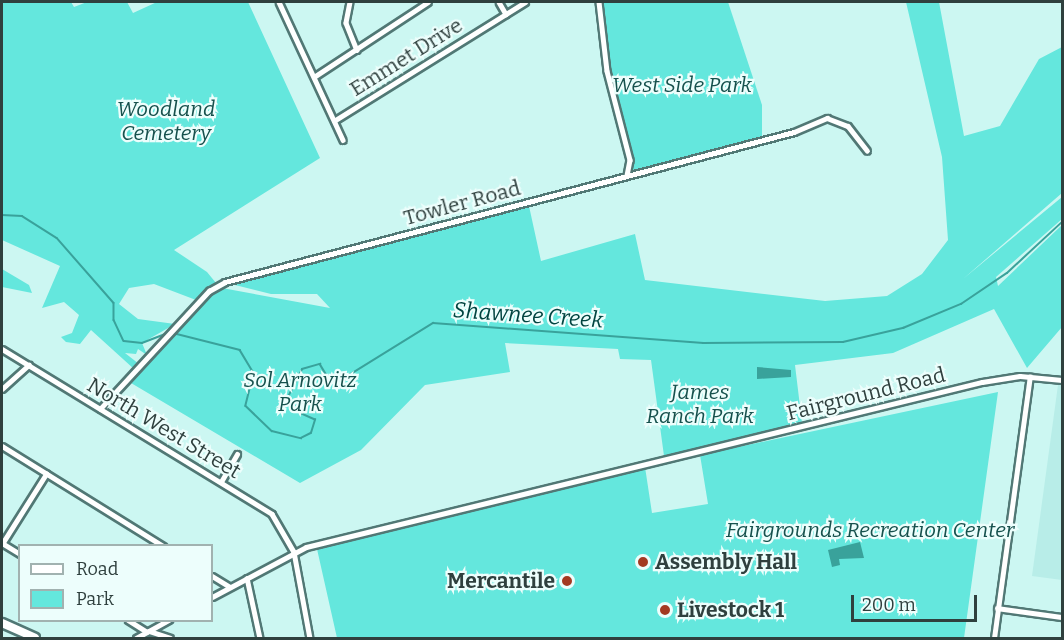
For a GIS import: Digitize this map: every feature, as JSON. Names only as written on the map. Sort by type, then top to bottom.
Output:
[{"type":"highway","points":[[2,623],[35,639]]},
{"type":"street","points":[[279,2],[343,140]]},
{"type":"street","points":[[350,2],[345,23],[357,50]]},
{"type":"street","points":[[314,77],[428,2]]},
{"type":"street","points":[[499,2],[506,14]]},
{"type":"street","name":"Emmet Drive","points":[[334,121],[525,2]]},
{"type":"street","points":[[599,2],[607,71],[630,160],[627,176]]},
{"type":"street","name":"Towler Road","points":[[100,409],[175,329],[225,282],[627,176],[827,118],[848,126],[867,150]]},
{"type":"street","name":"North West Street","points":[[2,349],[272,514],[294,552],[310,639]]},
{"type":"street","points":[[2,389],[29,365]]},
{"type":"street","points":[[994,639],[1030,376]]},
{"type":"street","name":"Fairground Road","points":[[213,596],[294,552],[399,524],[982,382],[1030,376],[1062,381]]},
{"type":"street","points":[[2,446],[160,544]]},
{"type":"street","points":[[220,482],[237,454]]},
{"type":"street","points":[[18,553],[2,543],[46,474]]},
{"type":"street","points":[[213,577],[230,587]]},
{"type":"street","points":[[247,578],[260,639]]},
{"type":"street","points":[[997,608],[1062,617]]},
{"type":"street","points":[[130,622],[148,632],[170,639]]},
{"type":"street","points":[[135,639],[167,622]]},
{"type":"shaded area","points":[[757,367],[791,370],[791,377],[757,379]]},
{"type":"shaded area","points":[[1058,385],[1062,385],[1062,580],[1032,576]]},
{"type":"shaded area","points":[[860,542],[864,558],[839,559],[840,565],[832,567],[828,550]]},
{"type":"green space","points":[[2,2],[71,2],[74,7],[87,2],[127,2],[133,13],[157,2],[248,2],[320,158],[174,250],[207,272],[216,283],[211,286],[330,308],[317,294],[271,294],[231,284],[529,206],[541,261],[635,234],[645,280],[825,301],[887,296],[922,274],[948,240],[942,157],[906,2],[939,2],[964,136],[1000,126],[1039,59],[1062,47],[1062,193],[963,279],[1062,197],[1062,219],[996,277],[998,286],[1062,225],[1062,327],[1027,368],[994,309],[893,353],[795,365],[802,423],[664,456],[651,360],[620,359],[618,349],[505,343],[510,372],[425,385],[361,450],[300,483],[131,383],[210,295],[201,293],[196,300],[154,284],[129,288],[119,304],[138,319],[175,324],[142,343],[147,355],[138,349],[136,354],[125,353],[139,364],[134,369],[91,330],[80,344],[66,342],[61,337],[72,333],[79,315],[64,302],[42,308],[60,266],[2,240]]},
{"type":"green space","name":"West Side Park","points":[[601,2],[728,2],[762,105],[762,140],[628,173],[607,71]]},
{"type":"green space","points":[[2,269],[29,285],[32,293],[2,287]]},
{"type":"green space","name":"Fairgrounds Recreation Center","points":[[998,392],[964,638],[337,638],[317,549],[645,467],[652,513],[708,504],[700,455]]},
{"type":"waterway","name":"Shawnee Creek","points":[[2,215],[22,216],[57,238],[114,303],[114,320],[124,341],[142,343],[168,333]]},
{"type":"waterway","name":"Shawnee Creek","points":[[173,333],[240,350],[254,373],[246,406],[272,431],[301,438],[311,433],[315,420],[295,411],[288,397],[302,369],[320,364],[329,379],[338,382],[433,323],[703,343],[843,342],[903,328],[961,304],[1007,273],[1062,222]]},
{"type":"place","name":"Assembly Hall","points":[[643,562]]},
{"type":"place","name":"Mercantile","points":[[567,581]]},
{"type":"place","name":"Livestock 1","points":[[665,610]]},
{"type":"park label","name":"Woodland Cemetery","points":[[166,121]]},
{"type":"park label","name":"Sol Arnovitz Park","points":[[300,392]]},
{"type":"park label","name":"James Ranch Park","points":[[700,404]]}]
